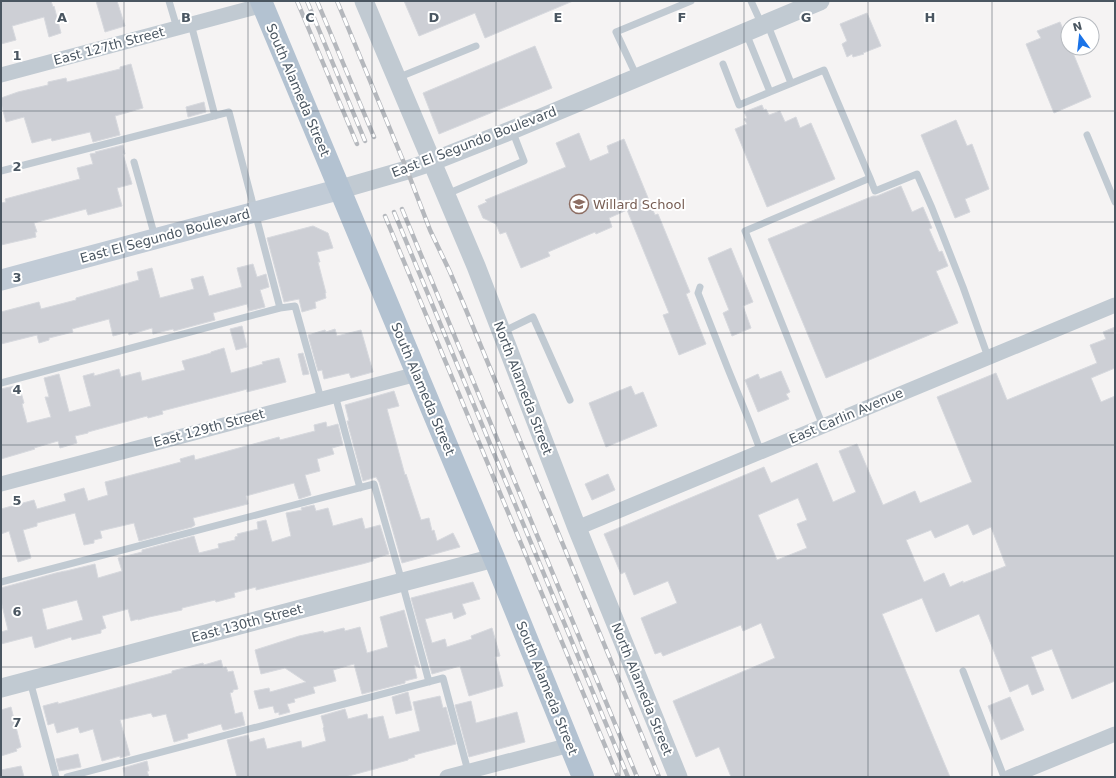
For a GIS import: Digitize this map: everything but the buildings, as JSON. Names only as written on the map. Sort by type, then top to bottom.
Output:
[{"type":"main road","name":"South Alameda Street","points":[[262,3],[384,298],[494,558],[583,777]]},
{"type":"main road","name":"East El Segundo Boulevard","points":[[1,280],[340,189]]},
{"type":"street","name":"North Alameda Street","points":[[364,1],[476,266],[577,528],[678,777]]},
{"type":"street","name":"East El Segundo Boulevard","points":[[340,189],[431,162],[512,130],[820,1]]},
{"type":"street","name":"East 127th Street","points":[[1,76],[262,3]]},
{"type":"street","name":"East Carlin Avenue","points":[[577,528],[1115,305]]},
{"type":"street","name":"East 129th Street","points":[[1,484],[417,374]]},
{"type":"street","name":"East 130th Street","points":[[1,688],[494,558]]},
{"type":"street","points":[[1010,777],[1115,734]]},
{"type":"street","points":[[447,777],[478,772],[570,745]]},
{"type":"lane","points":[[169,1],[184,26],[215,116]]},
{"type":"lane","points":[[637,77],[616,32],[691,1]]},
{"type":"lane","points":[[752,1],[770,92]]},
{"type":"lane","points":[[758,27],[791,83]]},
{"type":"lane","points":[[397,78],[476,46]]},
{"type":"lane","points":[[723,64],[739,105],[824,70],[875,191],[917,174],[963,287],[988,358]]},
{"type":"lane","points":[[1,171],[229,112],[280,308]]},
{"type":"lane","points":[[445,194],[524,162],[512,130]]},
{"type":"lane","points":[[1087,135],[1115,202]]},
{"type":"lane","points":[[134,162],[155,239]]},
{"type":"lane","points":[[823,426],[745,231],[870,178]]},
{"type":"lane","points":[[700,288],[698,293],[761,452]]},
{"type":"lane","points":[[1,383],[280,308],[295,306],[360,488]]},
{"type":"lane","points":[[501,332],[533,317],[570,400]]},
{"type":"lane","points":[[1,582],[374,484],[429,682]]},
{"type":"lane","points":[[963,671],[1004,777]]},
{"type":"lane","points":[[71,777],[443,678],[478,772]]},
{"type":"lane","points":[[30,680],[56,777]]},
{"type":"railway","points":[[297,1],[357,144]]},
{"type":"railway","points":[[307,1],[365,141]]},
{"type":"railway","points":[[317,1],[374,137]]},
{"type":"railway","points":[[337,1],[407,170],[430,230],[464,305],[659,777]]},
{"type":"railway","points":[[402,209],[637,777]]},
{"type":"railway","points":[[394,212],[628,777]]},
{"type":"railway","points":[[385,216],[618,777]]},
{"type":"place","name":"Willard School","points":[[579,204]]}]
